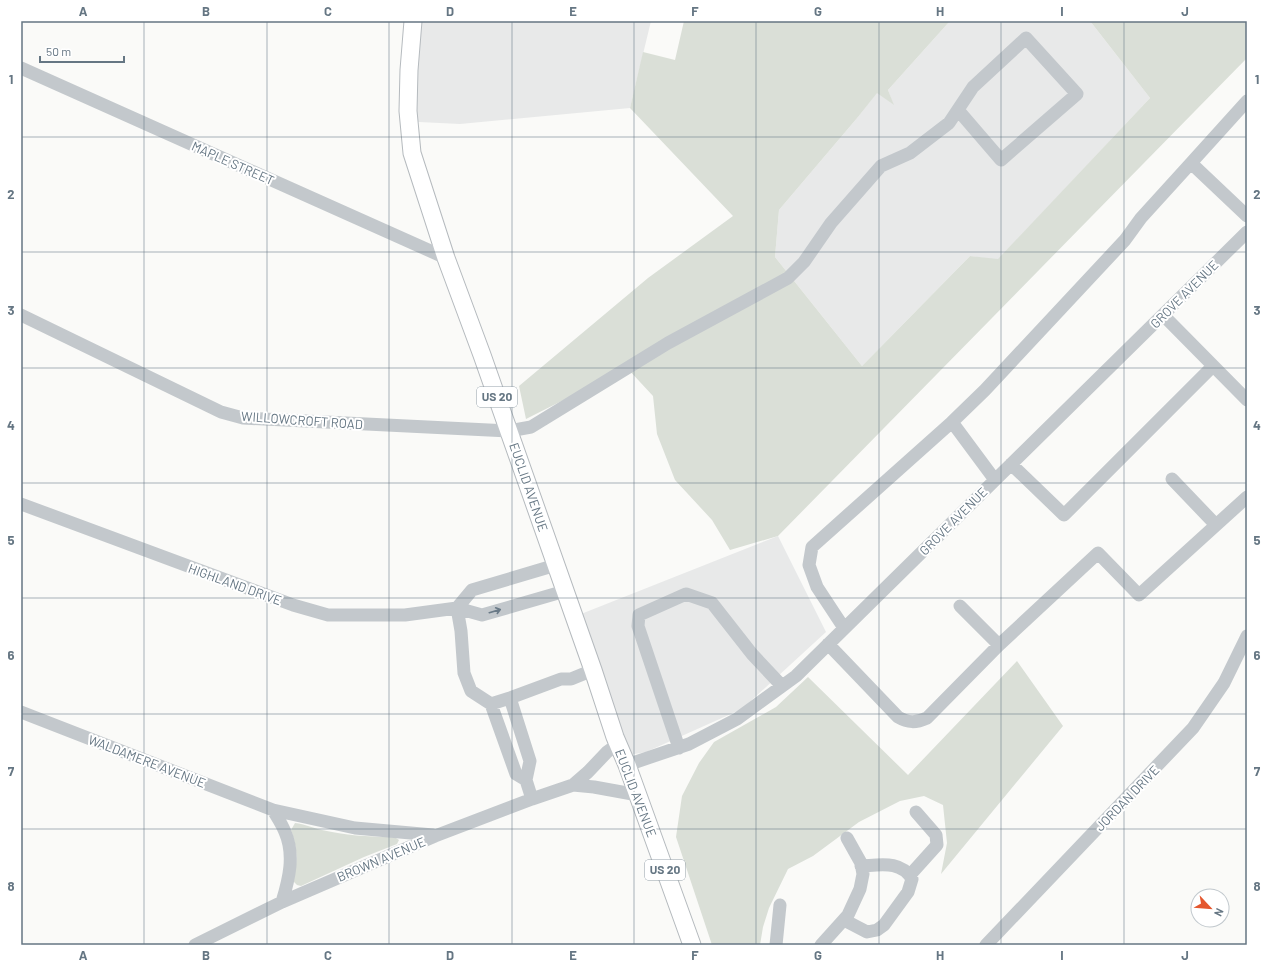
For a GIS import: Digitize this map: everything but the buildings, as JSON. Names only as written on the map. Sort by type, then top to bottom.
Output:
[{"type":"main road","name":"EUCLID AVENUE","points":[[413,21],[409,70],[408,111],[412,153],[446,258],[510,432],[618,744],[692,945]]},
{"type":"street","name":"WILLOWCROFT ROAD","points":[[21,315],[221,412],[243,418],[510,432],[531,427],[668,343],[788,278],[804,262],[831,223],[881,166],[910,153],[949,123],[958,110],[974,87],[1026,38],[1077,94],[1001,160],[958,110]]},
{"type":"street","name":"MAPLE STREET","points":[[21,68],[446,258]]},
{"type":"street","points":[[844,628],[817,587],[809,565],[812,547],[952,422],[985,390],[1125,240],[1141,218],[1247,101]]},
{"type":"street","points":[[1191,163],[1247,216]]},
{"type":"street","name":"GROVE AVENUE","points":[[627,766],[689,744],[736,719],[796,676],[1247,232]]},
{"type":"street","points":[[1163,315],[1247,400]]},
{"type":"street","points":[[1012,464],[1064,515],[1213,366]]},
{"type":"street","points":[[952,422],[995,480]]},
{"type":"street","points":[[1172,479],[1216,525]]},
{"type":"street","points":[[828,644],[898,718],[904,721],[919,722],[927,718],[999,645],[1098,553],[1139,595],[1247,498]]},
{"type":"street","name":"HIGHLAND DRIVE","points":[[21,504],[293,605],[328,615],[405,615],[457,608],[482,615],[565,591]]},
{"type":"street","points":[[526,780],[516,774],[491,704],[471,691],[464,673],[457,608],[472,590],[556,565]]},
{"type":"street","points":[[679,748],[638,626],[639,615],[686,594],[712,603],[752,654],[782,686]]},
{"type":"street","points":[[960,606],[999,645]]},
{"type":"street","name":"JORDAN DRIVE","points":[[986,945],[1193,728],[1224,683],[1247,636]]},
{"type":"street","points":[[491,704],[561,679],[571,679],[593,670]]},
{"type":"street","points":[[510,698],[530,761],[526,780],[532,799]]},
{"type":"street","name":"WALDAMERE AVENUE","points":[[21,712],[273,810],[355,828],[435,836]]},
{"type":"street","name":"BROWN AVENUE","points":[[195,945],[282,902],[435,836],[573,785],[607,752],[618,744]]},
{"type":"street","name":"BROWN AVENUE","points":[[573,785],[594,787],[638,796]]},
{"type":"street","points":[[273,810],[286,833],[292,860],[289,881],[282,902]]},
{"type":"street","points":[[910,876],[937,845],[938,840],[936,835],[916,812]]},
{"type":"street","points":[[821,945],[848,915],[860,889],[863,874],[862,866],[847,838]]},
{"type":"street","points":[[844,920],[867,932],[877,930],[884,925],[908,892],[912,879],[908,871],[898,866],[862,866]]},
{"type":"street","points":[[776,945],[780,905]]},
{"type":"shaded area","points":[[417,21],[651,21],[630,108],[460,124],[413,121]]},
{"type":"shaded area","points":[[684,21],[950,21],[888,90],[894,105],[877,93],[779,210],[775,257],[862,366],[970,256],[998,259],[1150,98],[1090,21],[1247,21],[1247,58],[778,536],[730,550],[712,520],[675,480],[657,434],[653,396],[627,368],[526,419],[519,386],[648,278],[733,216],[630,108],[643,52],[675,60]]},
{"type":"shaded area","points":[[950,21],[1090,21],[1150,98],[998,260],[970,256],[862,366],[775,257],[779,210],[858,117],[877,92],[893,104],[888,90]]},
{"type":"shaded area","points":[[778,536],[826,632],[742,709],[646,752],[629,755],[581,614]]},
{"type":"shaded area","points":[[1017,661],[1063,726],[941,874],[947,843],[943,805],[924,796],[900,801],[859,822],[813,856],[788,869],[769,908],[763,927],[760,945],[712,945],[676,837],[682,796],[699,763],[714,742],[776,707],[808,677],[908,775]]},
{"type":"shaded area","points":[[295,823],[339,833],[390,837],[399,840],[397,844],[364,857],[301,886],[297,885],[293,881],[296,867],[296,855],[291,830]]}]
